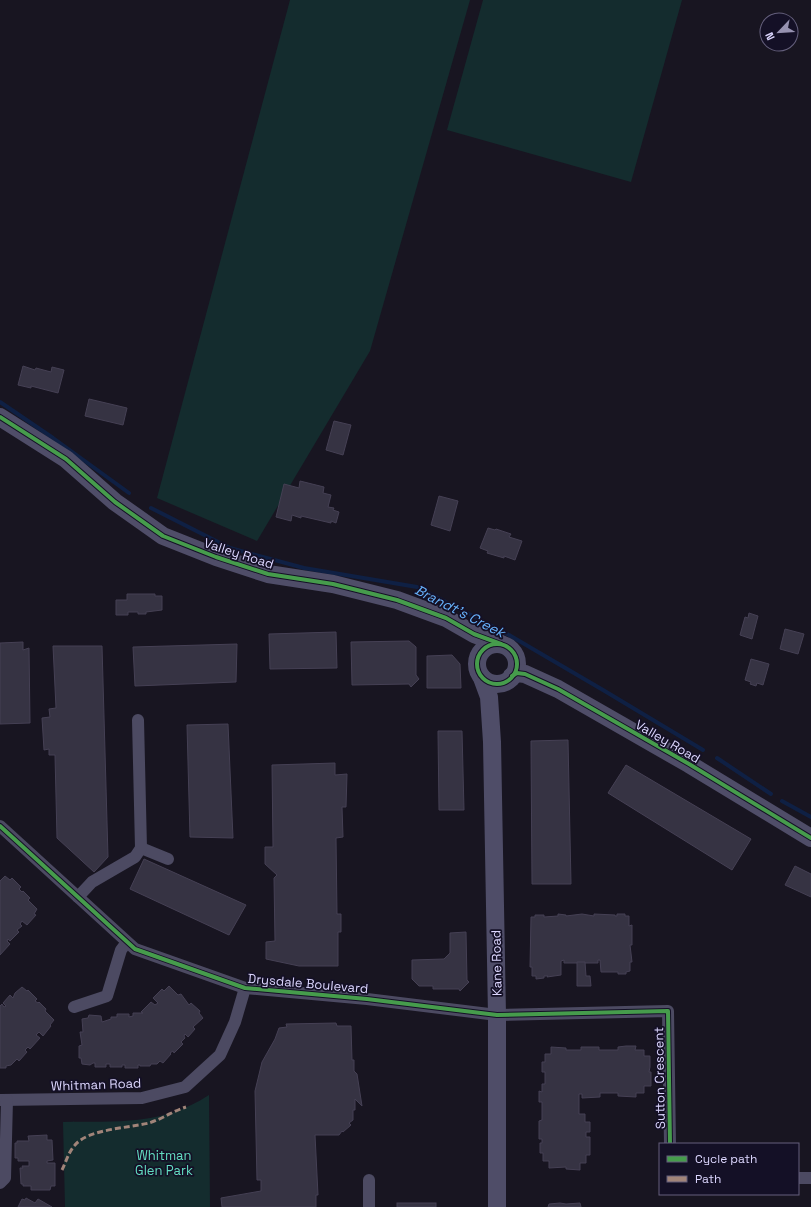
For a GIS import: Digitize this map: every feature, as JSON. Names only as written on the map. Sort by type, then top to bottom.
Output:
[{"type":"street","name":"Valley Road","points":[[0,417],[66,459],[115,502],[163,536],[216,557],[268,574],[333,584],[397,600],[446,618],[474,634],[506,647],[525,664],[558,689]]},
{"type":"street","name":"Valley Road","points":[[446,618],[462,633],[472,647],[479,671],[492,683],[498,684],[517,673],[525,674],[558,689],[689,764],[811,838]]},
{"type":"street","points":[[479,671],[477,659],[484,648],[489,645],[506,647],[515,657],[517,663],[516,670],[510,678]]},
{"type":"street","name":"Kane Road","points":[[479,671],[489,696],[492,742],[497,1015],[497,1207]]},
{"type":"street","name":"Kane Road","points":[[492,742],[494,711],[499,693],[510,678]]},
{"type":"street","points":[[78,897],[92,882],[135,857],[141,848],[138,720]]},
{"type":"street","name":"Drysdale Boulevard","points":[[0,826],[135,949],[245,988],[367,999],[497,1015],[668,1011]]},
{"type":"street","points":[[141,848],[168,859]]},
{"type":"street","points":[[74,1007],[107,996],[121,950],[127,942]]},
{"type":"street","name":"Whitman Road","points":[[0,1183],[5,1178],[4,1100],[142,1098],[185,1087],[220,1055],[235,1022],[245,988]]},
{"type":"street","name":"Sutton Crescent","points":[[668,1011],[670,1143]]},
{"type":"street","points":[[799,1178],[811,1178]]},
{"type":"street","points":[[369,1180],[369,1207]]},
{"type":"green space","points":[[290,0],[470,0],[370,351],[257,541],[157,498]]},
{"type":"green space","points":[[483,0],[682,0],[631,182],[447,130]]},
{"type":"green space","name":"Whitman Glen Park","points":[[209,1095],[210,1207],[65,1207],[63,1122],[120,1121],[156,1117],[191,1105]]},
{"type":"building","points":[[23,366],[35,370],[36,368],[51,372],[52,367],[64,370],[58,393],[31,386],[31,388],[18,385]]},
{"type":"building","points":[[89,399],[127,408],[123,425],[85,416]]},
{"type":"building","points":[[334,421],[351,425],[343,455],[326,450]]},
{"type":"building","points":[[300,481],[324,487],[323,493],[331,495],[328,507],[334,508],[333,510],[339,512],[336,523],[301,516],[301,518],[292,515],[291,521],[276,517],[284,484],[299,488]]},
{"type":"building","points":[[439,496],[458,501],[450,531],[431,525]]},
{"type":"building","points":[[488,528],[511,534],[509,537],[522,541],[515,560],[504,556],[504,558],[487,553],[488,551],[480,548]]},
{"type":"building","points":[[127,594],[155,594],[155,596],[162,596],[162,610],[146,612],[146,614],[128,612],[128,615],[116,615],[116,600],[127,600]]},
{"type":"building","points":[[749,613],[758,616],[752,639],[740,635],[745,617],[748,618]]},
{"type":"building","points":[[785,629],[804,634],[798,654],[780,649]]},
{"type":"building","points":[[336,632],[337,668],[270,669],[269,634]]},
{"type":"building","points":[[409,641],[416,647],[416,675],[419,679],[411,687],[409,684],[352,685],[351,642]]},
{"type":"building","points":[[23,642],[23,650],[29,648],[30,723],[0,724],[0,643]]},
{"type":"building","points":[[237,644],[236,682],[135,686],[133,647]]},
{"type":"building","points":[[53,646],[102,646],[108,857],[94,872],[57,838],[55,755],[49,755],[49,749],[44,750],[42,718],[50,717],[49,709],[56,708]]},
{"type":"building","points":[[452,655],[460,664],[461,688],[427,688],[427,656]]},
{"type":"building","points":[[751,659],[769,664],[763,685],[757,683],[756,686],[745,680]]},
{"type":"building","points":[[228,724],[233,838],[190,837],[187,725]]},
{"type":"building","points":[[438,731],[462,731],[464,810],[439,810]]},
{"type":"building","points":[[568,740],[571,884],[532,884],[531,741]]},
{"type":"building","points":[[335,763],[335,775],[347,774],[346,807],[342,807],[343,837],[336,838],[337,914],[341,914],[341,932],[338,932],[338,966],[299,966],[266,959],[266,942],[275,941],[274,878],[277,875],[265,864],[265,847],[273,847],[272,765]]},
{"type":"building","points":[[626,765],[751,839],[732,870],[608,793]]},
{"type":"building","points":[[144,859],[246,905],[229,935],[130,889]]},
{"type":"building","points":[[795,866],[811,874],[811,897],[785,885]]},
{"type":"building","points":[[5,876],[10,880],[12,878],[21,887],[19,889],[30,898],[28,900],[37,909],[34,914],[36,915],[27,925],[22,921],[20,924],[22,926],[17,930],[19,932],[10,941],[8,939],[7,941],[10,944],[0,955],[0,881]]},
{"type":"building","points":[[558,914],[566,916],[582,914],[594,916],[594,914],[617,916],[617,914],[625,914],[625,916],[629,916],[629,926],[632,925],[632,945],[630,945],[632,962],[630,962],[630,971],[626,972],[626,974],[618,974],[618,972],[601,972],[600,960],[598,960],[598,963],[564,963],[564,960],[561,961],[561,975],[544,976],[544,978],[536,979],[536,976],[532,976],[532,967],[530,967],[531,917],[535,917],[535,915],[544,915],[544,917],[558,916]]},
{"type":"building","points":[[466,932],[467,980],[469,982],[460,991],[459,989],[433,989],[433,986],[419,986],[412,979],[412,960],[444,959],[450,953],[450,933]]},
{"type":"building","points":[[577,962],[585,962],[586,976],[590,976],[591,986],[577,986]]},
{"type":"building","points":[[169,986],[178,995],[181,994],[189,1005],[191,1003],[200,1011],[199,1013],[203,1018],[193,1027],[195,1029],[188,1037],[185,1034],[185,1038],[181,1042],[183,1044],[174,1053],[173,1051],[170,1053],[171,1054],[163,1063],[160,1061],[157,1064],[151,1064],[150,1066],[138,1065],[138,1068],[125,1068],[125,1065],[122,1065],[122,1067],[110,1067],[110,1064],[106,1064],[106,1067],[95,1067],[95,1063],[90,1065],[82,1064],[81,1058],[79,1058],[79,1046],[82,1045],[80,1032],[83,1032],[82,1019],[88,1018],[89,1015],[101,1016],[102,1022],[111,1019],[111,1017],[117,1017],[117,1014],[129,1014],[129,1017],[133,1016],[133,1013],[143,1013],[141,1012],[151,1002],[155,1005],[158,1003],[153,998],[162,989],[164,991]]},
{"type":"building","points":[[22,987],[27,991],[28,990],[37,999],[35,1001],[38,1003],[39,1002],[46,1009],[45,1011],[54,1020],[43,1036],[39,1032],[36,1035],[40,1038],[30,1049],[28,1047],[25,1050],[27,1052],[19,1061],[17,1059],[11,1065],[6,1066],[6,1068],[0,1068],[0,1006],[2,1004],[4,1007],[6,1006],[3,1003],[10,995],[13,998],[15,993]]},
{"type":"building","points":[[336,1023],[337,1026],[351,1026],[352,1060],[354,1060],[354,1071],[357,1074],[362,1106],[355,1099],[353,1120],[349,1123],[351,1125],[339,1135],[315,1135],[318,1195],[316,1195],[316,1207],[222,1207],[221,1198],[261,1191],[261,1180],[257,1180],[255,1091],[262,1062],[275,1039],[279,1028],[287,1027],[286,1024]]},
{"type":"building","points":[[636,1046],[635,1050],[644,1050],[644,1056],[650,1056],[649,1072],[651,1072],[651,1086],[644,1086],[644,1093],[636,1093],[636,1097],[618,1096],[618,1093],[600,1093],[600,1097],[582,1098],[582,1094],[579,1094],[579,1114],[585,1114],[585,1122],[590,1122],[590,1132],[586,1132],[586,1137],[590,1137],[590,1155],[586,1155],[586,1163],[580,1163],[580,1170],[566,1169],[566,1167],[549,1168],[549,1161],[543,1161],[543,1153],[540,1153],[540,1143],[542,1143],[542,1139],[539,1139],[539,1121],[542,1120],[542,1102],[539,1102],[539,1091],[542,1092],[542,1084],[545,1084],[545,1072],[542,1072],[542,1062],[545,1062],[545,1054],[551,1054],[551,1047],[566,1048],[566,1050],[581,1050],[581,1047],[599,1047],[599,1050],[618,1050],[618,1047]]},
{"type":"building","points":[[47,1135],[47,1140],[52,1140],[53,1160],[47,1161],[47,1163],[55,1163],[55,1186],[51,1186],[50,1190],[31,1190],[31,1186],[23,1186],[23,1184],[21,1184],[20,1168],[23,1168],[22,1166],[29,1166],[29,1161],[18,1161],[18,1158],[15,1158],[15,1143],[17,1143],[17,1141],[29,1141],[28,1136]]},
{"type":"building","points":[[26,1198],[35,1203],[38,1199],[52,1207],[18,1207],[22,1199],[25,1200]]},
{"type":"building","points":[[397,1203],[436,1203],[436,1207],[397,1207]]},
{"type":"building","points":[[580,1203],[581,1207],[548,1207],[549,1204]]},
{"type":"waterway","name":"Brandt's Creek","points":[[0,402],[129,493]]},
{"type":"waterway","name":"Brandt's Creek","points":[[151,508],[230,548],[304,568],[417,587],[509,635],[703,750]]},
{"type":"waterway","name":"Brandt's Creek","points":[[717,758],[771,794]]},
{"type":"waterway","name":"Brandt's Creek","points":[[782,801],[811,817]]},
{"type":"marked path","points":[[62,1170],[69,1153],[81,1140],[99,1132],[149,1123],[186,1107]]},
{"type":"cycle path","points":[[0,417],[66,459],[115,502],[163,536],[216,557],[268,574],[333,584],[397,600],[446,618],[474,634],[501,644]]},
{"type":"cycle path","points":[[493,644],[501,644],[508,647],[514,653],[517,664],[514,675],[508,681],[501,684],[493,684],[486,681],[480,675],[477,668],[477,660],[480,653],[486,647],[493,644]]},
{"type":"cycle path","points":[[512,676],[517,673],[525,674],[558,689],[689,764],[811,838]]},
{"type":"cycle path","points":[[0,826],[135,949],[245,988],[367,999],[497,1015],[668,1011],[670,1143]]}]
